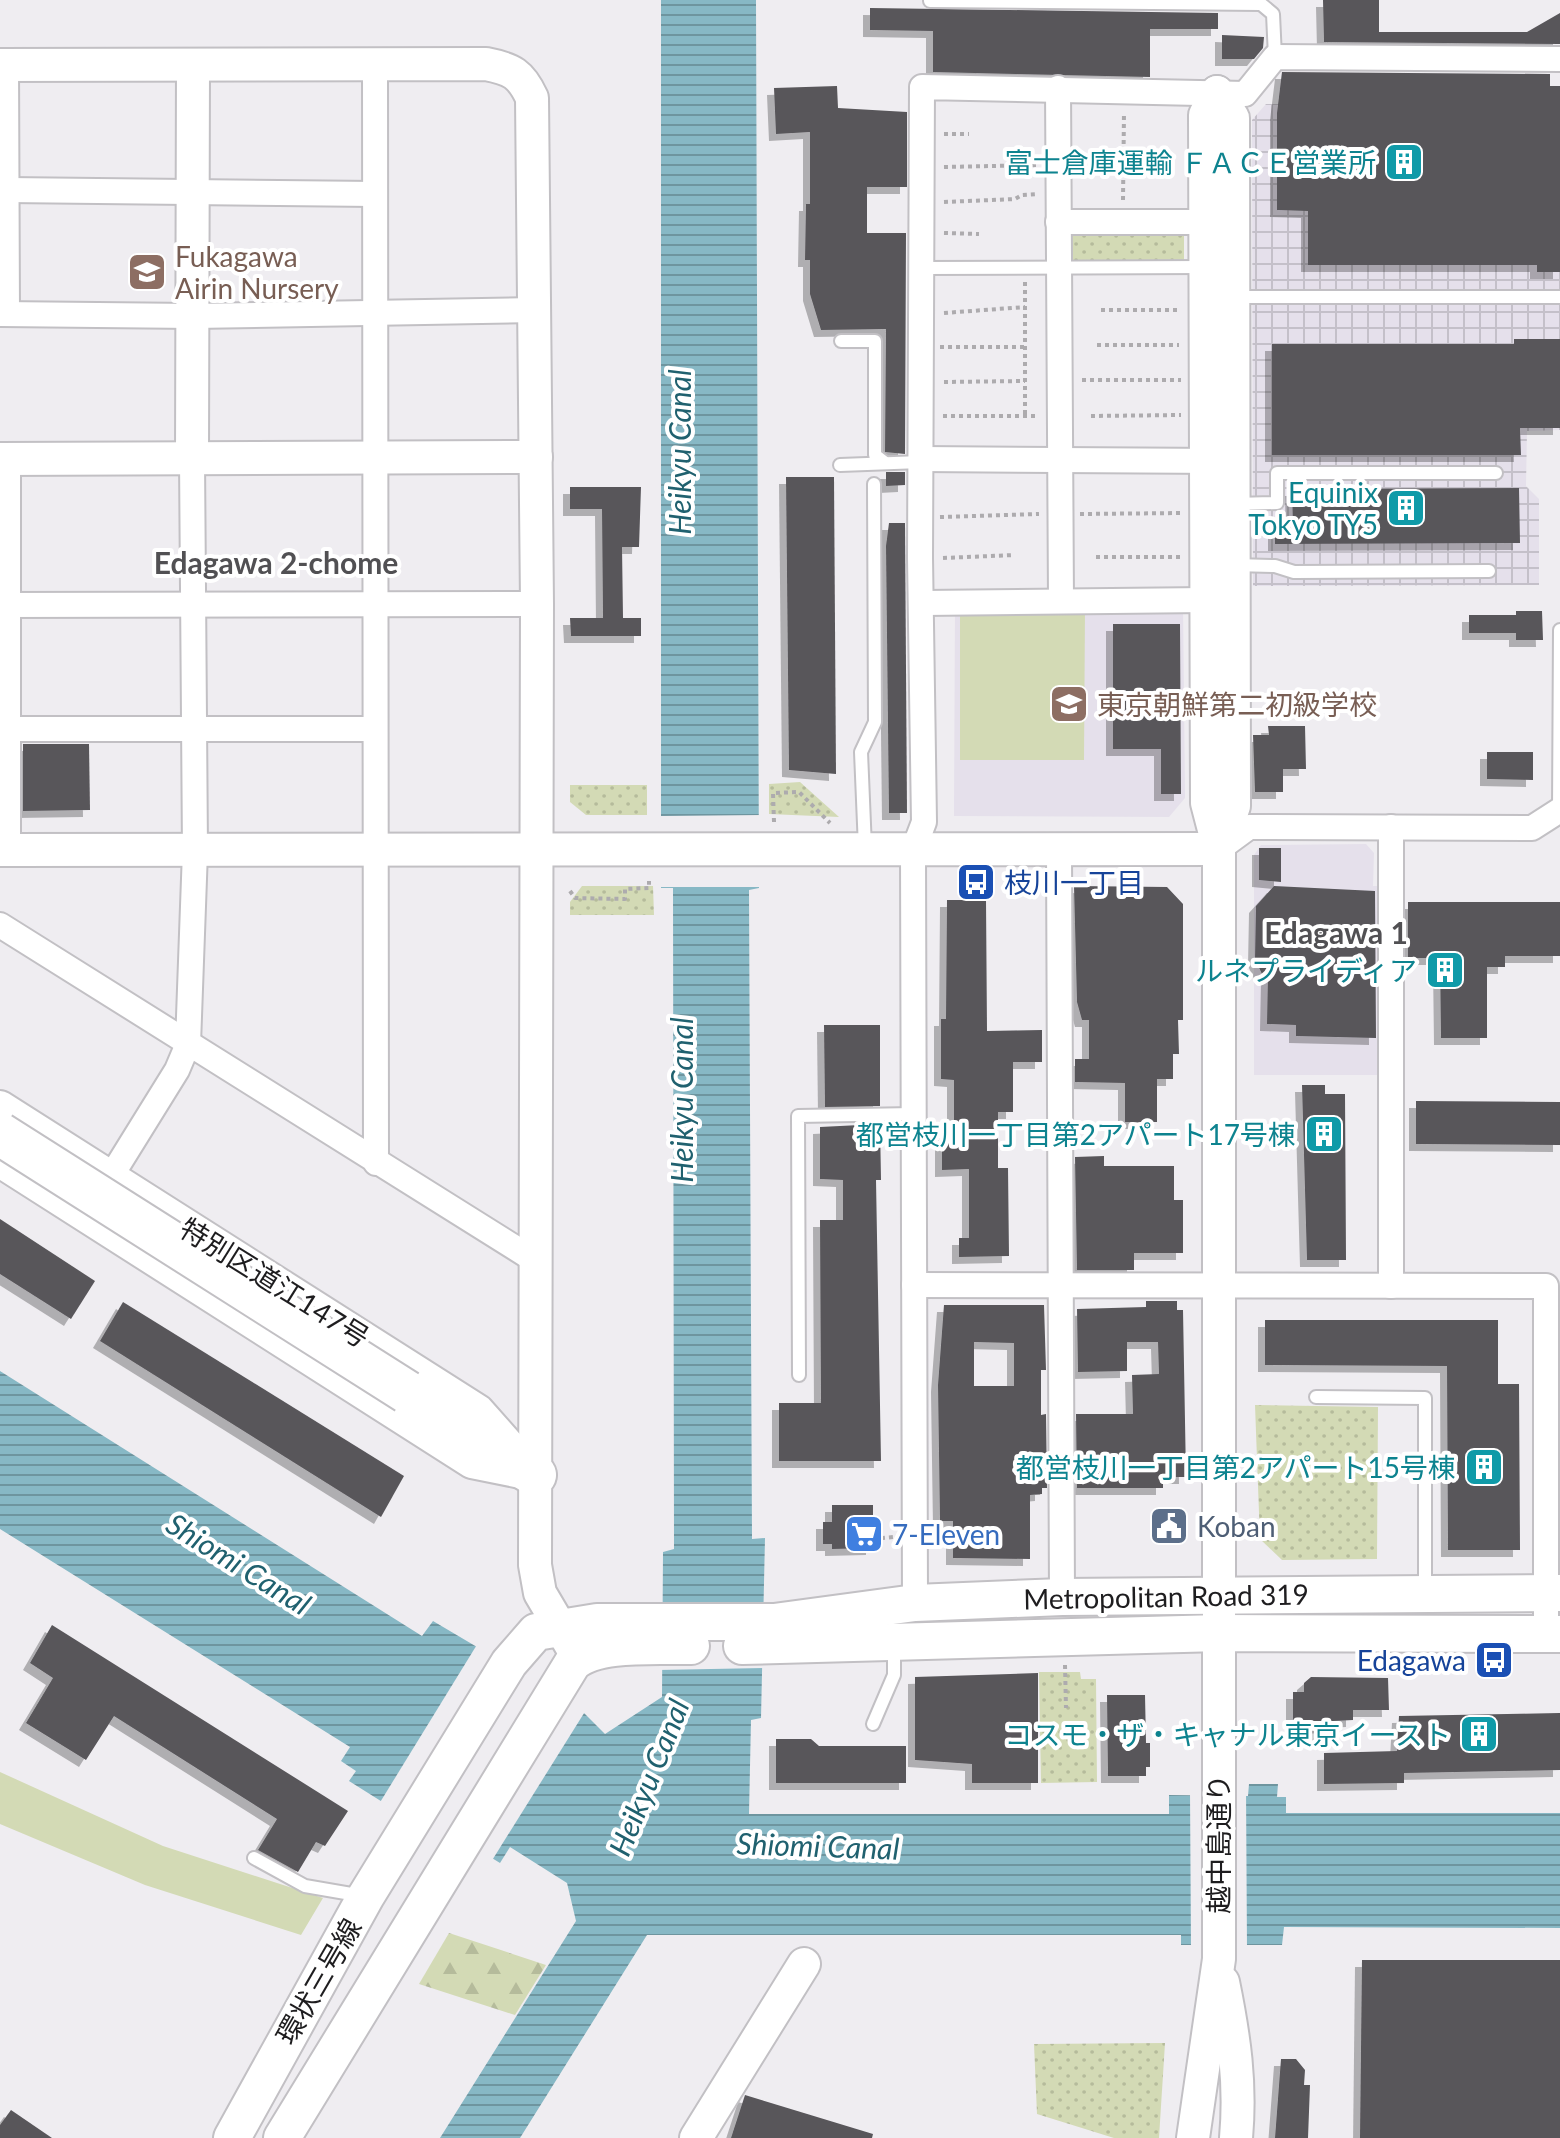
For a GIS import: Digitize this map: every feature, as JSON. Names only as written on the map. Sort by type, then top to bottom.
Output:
[{"type":"highway","points":[[0,1134],[535,1475]]},
{"type":"main road","name":"Metropolitan Road 319","points":[[773,1634],[915,1603],[1062,1597],[1553,1592]]},
{"type":"main road","points":[[557,1626],[657,1635],[773,1634]]},
{"type":"main road","name":"環状三号線","points":[[232,2138],[366,1896],[509,1663],[528,1637],[557,1626]]},
{"type":"main road","name":"Metropolitan Road 319","points":[[773,1634],[894,1642],[1220,1633],[1553,1634]]},
{"type":"main road","points":[[579,1657],[657,1635]]},
{"type":"main road","name":"環状三号線","points":[[282,2138],[556,1689],[579,1657]]},
{"type":"main road","points":[[308,1998],[320,2017],[335,2025],[354,2024]]},
{"type":"main road","points":[[283,2041],[308,2040],[321,2048],[327,2067]]},
{"type":"street","points":[[915,1603],[913,851],[924,822],[920,558],[922,87],[1245,94],[1275,57],[1560,59]]},
{"type":"street","points":[[535,310],[194,316],[4,314],[7,190],[3,65],[486,64],[511,69],[523,79],[532,98],[534,131],[537,604],[535,1565],[540,1593],[557,1626],[579,1657]]},
{"type":"street","points":[[110,1178],[177,1070],[188,1044],[195,851],[193,65]]},
{"type":"street","points":[[375,65],[376,1163]]},
{"type":"street","points":[[1058,88],[1061,601]]},
{"type":"street","points":[[1217,92],[1205,115],[1206,222],[1213,293],[1220,461],[1220,561],[1234,806],[1219,849]]},
{"type":"street","points":[[1217,92],[1233,118],[1206,346],[1206,415],[1220,461]]},
{"type":"street","points":[[7,190],[375,194]]},
{"type":"street","points":[[1058,222],[1206,222]]},
{"type":"street","points":[[536,457],[4,459],[8,729],[4,850],[374,852],[536,849],[651,866],[772,837],[865,851],[1219,849],[1249,827],[1532,828],[1560,810]]},
{"type":"street","points":[[921,460],[1220,461]]},
{"type":"street","points":[[1219,849],[1207,803],[1207,600],[1220,561]]},
{"type":"street","points":[[923,603],[1207,600]]},
{"type":"street","points":[[4,605],[537,604]]},
{"type":"street","points":[[8,729],[374,729]]},
{"type":"street","points":[[1391,827],[1391,1286]]},
{"type":"street","name":"越中島通り","points":[[1193,2138],[1219,1959],[1219,849]]},
{"type":"street","points":[[1059,850],[1062,1597]]},
{"type":"street","points":[[0,925],[536,1261]]},
{"type":"street","name":"特別区道江147号","points":[[0,1107],[478,1411],[535,1475]]},
{"type":"street","name":"特別区道江147号","points":[[0,1161],[83,1217],[472,1462],[535,1475]]},
{"type":"street","name":"特別区道江147号","points":[[0,1171],[83,1217]]},
{"type":"street","points":[[914,1285],[1546,1286],[1553,1634]]},
{"type":"street","name":"越中島通り","points":[[1219,1959],[1237,2054],[1240,2097],[1236,2138]]},
{"type":"street","points":[[696,2138],[804,1964]]},
{"type":"lane","points":[[930,1],[1261,4],[1273,14],[1275,57]]},
{"type":"lane","points":[[921,268],[1059,268],[1213,293],[1560,297]]},
{"type":"lane","points":[[841,341],[875,341],[875,455],[884,462]]},
{"type":"lane","points":[[840,465],[921,460]]},
{"type":"lane","points":[[1220,503],[1277,503],[1277,473],[1496,473]]},
{"type":"lane","points":[[865,851],[861,752],[875,722],[874,484]]},
{"type":"lane","points":[[1220,561],[1275,566],[1294,572],[1489,571]]},
{"type":"lane","points":[[1560,630],[1560,810]]},
{"type":"lane","points":[[799,1375],[798,1116],[914,1114]]},
{"type":"lane","points":[[1316,1397],[1425,1398],[1425,1593]]},
{"type":"lane","points":[[873,1724],[894,1675],[894,1642]]},
{"type":"lane","points":[[254,1858],[305,1886],[366,1896]]},
{"type":"path","points":[[1123,222],[1125,90]]},
{"type":"path","points":[[922,167],[1058,165]]},
{"type":"path","points":[[921,203],[1058,194]]},
{"type":"path","points":[[922,232],[979,234]]},
{"type":"path","points":[[1025,268],[1025,416]]},
{"type":"path","points":[[1101,310],[1213,293]]},
{"type":"path","points":[[921,315],[1025,307]]},
{"type":"path","points":[[1097,345],[1206,346]]},
{"type":"path","points":[[921,347],[1025,347]]},
{"type":"path","points":[[1059,381],[1206,380]]},
{"type":"path","points":[[921,382],[1025,381]]},
{"type":"path","points":[[921,416],[1060,415]]},
{"type":"path","points":[[1091,416],[1206,415]]},
{"type":"path","points":[[920,558],[1014,555]]},
{"type":"path","points":[[1096,557],[1220,561]]},
{"type":"path","points":[[772,837],[773,793],[799,792],[830,823]]},
{"type":"path","points":[[570,891],[575,898],[625,899],[625,889],[649,888],[651,866]]},
{"type":"path","points":[[873,1539],[894,1537]]},
{"type":"path","points":[[1065,1663],[1066,1708]]},
{"type":"shaded area","points":[[1266,104],[1531,104],[1560,123],[1560,430],[1527,431],[1526,486],[1539,499],[1539,585],[1253,586],[1252,120]]},
{"type":"shaded area","name":"東京朝鮮第二初級学校","points":[[1183,606],[1185,798],[1169,817],[954,816],[955,609]]},
{"type":"shaded area","points":[[1366,844],[1374,853],[1373,886],[1382,886],[1381,1075],[1254,1075],[1254,855],[1261,845]]},
{"type":"green space","points":[[1067,227],[1184,228],[1184,263],[1067,264]]},
{"type":"green space","points":[[960,611],[1085,611],[1084,760],[960,760]]},
{"type":"green space","points":[[800,782],[839,817],[769,814],[769,784]]},
{"type":"green space","points":[[570,785],[647,785],[647,815],[586,815],[570,802]]},
{"type":"green space","points":[[582,886],[653,886],[654,915],[570,915],[570,902]]},
{"type":"green space","points":[[1255,1405],[1378,1407],[1377,1559],[1282,1560],[1260,1539]]},
{"type":"green space","points":[[1039,1672],[1080,1672],[1081,1679],[1096,1679],[1097,1782],[1041,1783]]},
{"type":"green space","points":[[0,1772],[163,1846],[323,1898],[301,1935],[145,1885],[0,1824]]},
{"type":"green space","points":[[449,1933],[546,1965],[515,2015],[419,1984]]},
{"type":"green space","points":[[1165,2043],[1159,2138],[1114,2138],[1037,2114],[1034,2044]]},
{"type":"water","points":[[661,0],[756,0],[759,888],[749,890],[752,1539],[765,1538],[761,1718],[751,1720],[749,1814],[1169,1814],[1169,1795],[1248,1796],[1249,1784],[1278,1784],[1277,1797],[1286,1797],[1286,1813],[1560,1813],[1560,1928],[1284,1927],[1282,1945],[1181,1945],[1181,1935],[647,1935],[520,2138],[440,2138],[576,1921],[567,1883],[510,1847],[500,1863],[487,1855],[481,1864],[349,1781],[356,1771],[341,1761],[350,1747],[0,1529],[0,1371],[422,1636],[433,1621],[577,1706],[605,1734],[662,1697],[663,1552],[674,1549],[673,888],[661,888]]},
{"type":"pier","points":[[763,815],[763,887],[657,887],[659,816]]},
{"type":"pier","points":[[658,1605],[767,1605],[766,1668],[658,1670]]},
{"type":"pier","points":[[478,1643],[586,1710],[491,1862],[481,1868],[379,1804]]},
{"type":"pier","points":[[1246,1787],[1247,1949],[1191,1949],[1190,1792],[1244,1792]]},
{"type":"building","points":[[1323,0],[1379,0],[1379,32],[1527,32],[1560,13],[1560,44],[1324,42]]},
{"type":"building","points":[[870,8],[1218,13],[1218,29],[1150,29],[1150,77],[933,72],[933,31],[870,30]]},
{"type":"building","points":[[1222,35],[1264,37],[1263,48],[1254,59],[1222,59]]},
{"type":"building","name":"富士倉庫運輸 ＦＡＣＥ営業所","points":[[1282,72],[1550,74],[1550,86],[1560,86],[1560,272],[1537,272],[1537,265],[1308,265],[1308,211],[1277,210],[1277,113]]},
{"type":"building","points":[[837,86],[838,108],[907,112],[907,187],[867,187],[867,233],[906,233],[905,454],[885,452],[886,329],[821,330],[810,294],[810,260],[805,260],[806,204],[810,204],[810,132],[776,134],[774,88]]},
{"type":"building","points":[[1514,339],[1560,339],[1560,428],[1520,428],[1521,455],[1272,455],[1272,344],[1514,344]]},
{"type":"building","points":[[886,472],[905,472],[905,485],[886,486]]},
{"type":"building","points":[[786,477],[834,477],[836,774],[789,770]]},
{"type":"building","points":[[570,487],[641,487],[639,547],[622,547],[623,618],[641,618],[641,636],[571,636],[570,618],[603,618],[602,509],[570,509]]},
{"type":"building","name":"Equinix Tokyo TY5","points":[[1519,488],[1520,543],[1275,544],[1275,528],[1293,528],[1292,489]]},
{"type":"building","points":[[889,523],[905,523],[907,813],[889,813],[886,546]]},
{"type":"building","points":[[1516,611],[1542,611],[1543,640],[1516,640],[1516,633],[1469,633],[1469,615],[1516,615]]},
{"type":"building","points":[[1113,624],[1180,624],[1181,794],[1161,794],[1161,749],[1113,749]]},
{"type":"building","points":[[1268,726],[1305,726],[1306,769],[1283,769],[1283,792],[1255,792],[1253,735],[1269,735]]},
{"type":"building","points":[[23,744],[89,744],[90,810],[23,811]]},
{"type":"building","points":[[1487,752],[1533,752],[1533,780],[1487,779]]},
{"type":"building","points":[[1259,848],[1281,848],[1281,882],[1259,880]]},
{"type":"building","points":[[1074,886],[1167,887],[1183,904],[1183,1020],[1178,1020],[1179,1054],[1173,1054],[1173,1079],[1157,1079],[1157,1122],[1125,1122],[1125,1083],[1075,1082],[1075,1059],[1089,1059],[1089,1020],[1082,1020],[1077,1002]]},
{"type":"building","points":[[1274,886],[1375,891],[1376,1038],[1296,1036],[1296,1025],[1267,1024],[1268,974],[1262,974],[1255,959],[1256,906]]},
{"type":"building","points":[[947,900],[986,900],[987,1031],[1042,1030],[1042,1062],[1013,1062],[1013,1112],[998,1112],[998,1168],[1008,1168],[1009,1256],[959,1257],[959,1238],[969,1238],[969,1169],[942,1170],[942,1127],[954,1127],[954,1080],[941,1079],[941,1019],[946,1019]]},
{"type":"building","name":"ルネプライディア","points":[[1408,902],[1560,902],[1560,956],[1505,956],[1505,967],[1487,967],[1487,1038],[1441,1038],[1440,958],[1408,958]]},
{"type":"building","points":[[824,1025],[880,1025],[880,1106],[825,1107]]},
{"type":"building","name":"都営枝川一丁目第2アパート17号棟","points":[[1302,1085],[1325,1085],[1325,1094],[1345,1094],[1346,1260],[1307,1260]]},
{"type":"building","points":[[1416,1101],[1560,1102],[1560,1145],[1416,1144]]},
{"type":"building","points":[[880,1124],[881,1180],[876,1180],[881,1461],[779,1461],[779,1403],[821,1403],[820,1220],[843,1220],[843,1180],[820,1179],[820,1127]]},
{"type":"building","points":[[1104,1156],[1104,1166],[1174,1166],[1174,1200],[1183,1200],[1183,1253],[1134,1253],[1134,1270],[1077,1270],[1075,1157]]},
{"type":"building","points":[[0,1219],[95,1281],[71,1319],[0,1274]]},
{"type":"building","points":[[1146,1301],[1177,1301],[1177,1310],[1183,1310],[1186,1477],[1163,1477],[1163,1488],[1077,1488],[1076,1414],[1133,1414],[1132,1375],[1159,1374],[1158,1342],[1127,1342],[1127,1371],[1078,1372],[1077,1309],[1146,1307]]},
{"type":"building","points":[[123,1302],[404,1476],[381,1517],[100,1341]]},
{"type":"building","points":[[944,1305],[1044,1305],[1046,1370],[1041,1370],[1041,1415],[1046,1414],[1047,1488],[1042,1488],[1042,1494],[1030,1495],[1030,1559],[953,1558],[953,1521],[940,1521],[938,1385]],"holes":[[[974,1342],[1014,1343],[1014,1386],[974,1386]]]},
{"type":"building","name":"都営枝川一丁目第2アパート15号棟","points":[[1265,1320],[1498,1320],[1498,1384],[1519,1384],[1520,1550],[1448,1550],[1447,1366],[1265,1365]]},
{"type":"building","points":[[832,1505],[873,1505],[873,1548],[832,1549],[832,1544],[823,1544],[823,1522],[832,1522]]},
{"type":"building","points":[[52,1625],[348,1811],[325,1846],[316,1842],[298,1872],[258,1850],[277,1819],[114,1716],[86,1760],[26,1723],[53,1678],[30,1663]]},
{"type":"building","points":[[1038,1673],[1038,1783],[972,1783],[972,1764],[915,1760],[915,1677]]},
{"type":"building","points":[[1311,1677],[1388,1678],[1389,1710],[1353,1710],[1353,1720],[1333,1721],[1333,1733],[1293,1734],[1293,1692],[1304,1692],[1304,1683]]},
{"type":"building","points":[[1107,1695],[1145,1695],[1146,1743],[1150,1743],[1150,1767],[1146,1767],[1146,1776],[1108,1776]]},
{"type":"building","name":"コスモ・ザ・キャナル東京イースト","points":[[1560,1713],[1560,1770],[1404,1773],[1404,1783],[1324,1784],[1324,1753],[1397,1751],[1399,1716]]},
{"type":"building","points":[[776,1739],[811,1739],[819,1746],[906,1746],[906,1783],[776,1783]]},
{"type":"building","points":[[1362,1960],[1560,1960],[1560,2138],[1360,2138]]},
{"type":"building","points":[[1281,2059],[1296,2059],[1305,2070],[1304,2085],[1310,2085],[1308,2138],[1275,2138]]},
{"type":"building","points":[[745,2095],[873,2134],[872,2138],[731,2138]]},
{"type":"building","points":[[11,2110],[52,2138],[0,2138],[0,2125]]},
{"type":"place","name":"富士倉庫運輸 ＦＡＣＥ営業所","points":[[1404,162]]},
{"type":"place","name":"Fukagawa Airin Nursery","points":[[147,272]]},
{"type":"place","name":"Equinix Tokyo TY5","points":[[1406,508]]},
{"type":"place","name":"東京朝鮮第二初級学校","points":[[1069,704]]},
{"type":"place","name":"枝川一丁目","points":[[976,882]]},
{"type":"place","name":"ルネプライディア","points":[[1445,970]]},
{"type":"place","name":"都営枝川一丁目第2アパート17号棟","points":[[1324,1134]]},
{"type":"place","name":"都営枝川一丁目第2アパート15号棟","points":[[1484,1467]]},
{"type":"place","name":"Koban","points":[[1169,1526]]},
{"type":"place","name":"7-Eleven","points":[[864,1534]]},
{"type":"place","name":"Edagawa","points":[[1494,1660]]},
{"type":"place","name":"コスモ・ザ・キャナル東京イースト","points":[[1479,1734]]},
{"type":"district","name":"Edagawa 2-chome","points":[[276,562]]},
{"type":"district","name":"Edagawa 1","points":[[1336,932]]},
{"type":"water label","name":"Heikyu Canal","points":[[679,452]]},
{"type":"water label","name":"Heikyu Canal","points":[[681,1100]]},
{"type":"water label","name":"Shiomi Canal","points":[[239,1563]]},
{"type":"water label","name":"Heikyu Canal","points":[[648,1777]]},
{"type":"water label","name":"Shiomi Canal","points":[[818,1845]]}]
